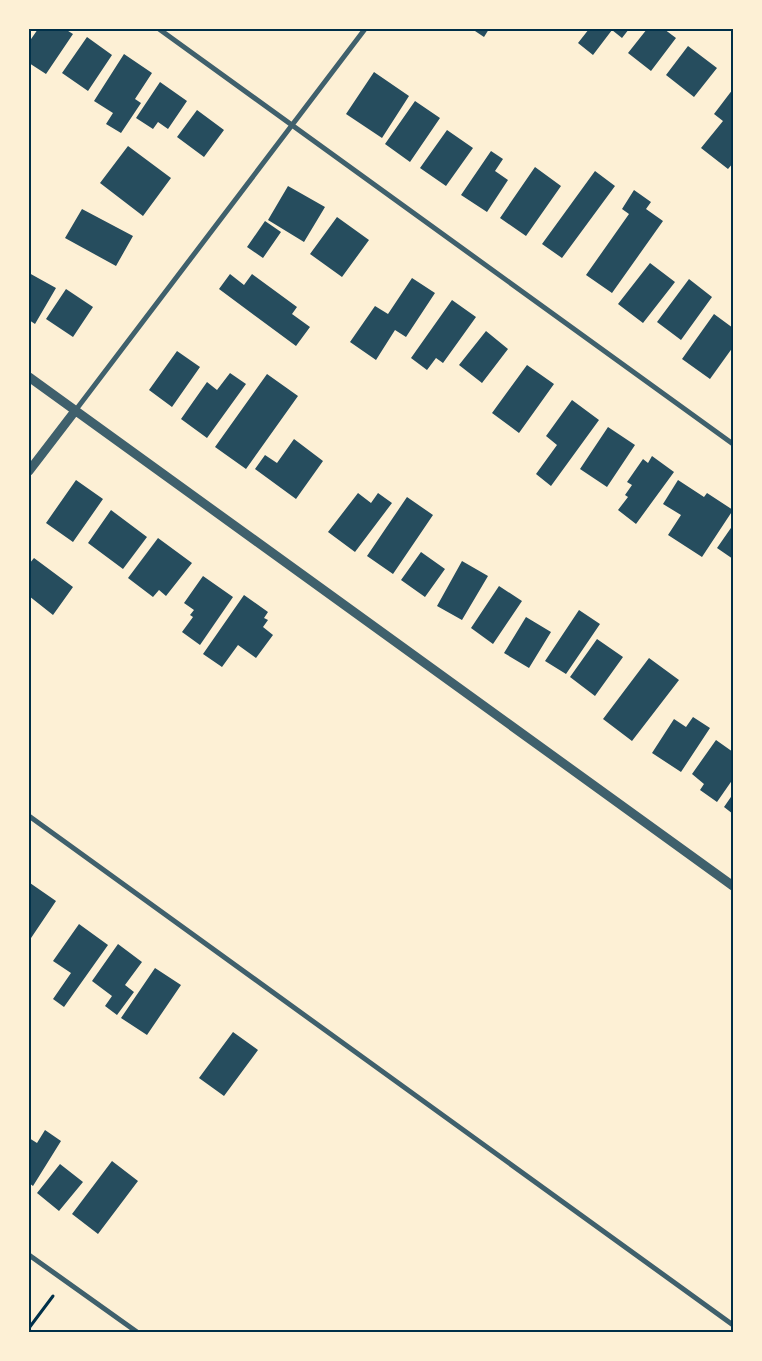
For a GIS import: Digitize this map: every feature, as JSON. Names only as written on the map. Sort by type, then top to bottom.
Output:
[{"type":"street","points":[[159,29],[733,444]]},
{"type":"street","points":[[29,471],[365,29]]},
{"type":"street","points":[[29,377],[733,886]]},
{"type":"street","points":[[29,816],[733,1325]]},
{"type":"street","points":[[29,1255],[137,1332]]},
{"type":"path","points":[[29,1328],[53,1296]]},
{"type":"building","points":[[38,29],[65,29],[73,34],[46,74],[29,63],[29,42]]},
{"type":"building","points":[[472,29],[489,29],[484,37]]},
{"type":"building","points":[[589,29],[629,29],[622,38],[612,30],[593,55],[578,43]]},
{"type":"building","points":[[647,29],[664,29],[676,38],[651,71],[628,53]]},
{"type":"building","points":[[87,37],[112,55],[88,91],[62,73]]},
{"type":"building","points":[[688,46],[717,68],[694,97],[666,75]]},
{"type":"building","points":[[124,54],[152,73],[135,99],[141,103],[121,133],[106,124],[113,113],[94,101]]},
{"type":"building","points":[[374,72],[409,96],[382,138],[346,114]]},
{"type":"building","points":[[160,82],[187,101],[168,129],[158,122],[153,129],[136,118]]},
{"type":"building","points":[[733,89],[733,163],[728,169],[701,148],[723,121],[714,114]]},
{"type":"building","points":[[415,101],[440,118],[410,162],[385,144]]},
{"type":"building","points":[[197,110],[224,130],[204,157],[177,137]]},
{"type":"building","points":[[447,130],[473,148],[446,186],[420,168]]},
{"type":"building","points":[[128,146],[171,178],[143,216],[100,183]]},
{"type":"building","points":[[491,151],[503,159],[495,171],[508,180],[487,212],[461,195]]},
{"type":"building","points":[[535,167],[561,186],[526,236],[500,218]]},
{"type":"building","points":[[595,171],[615,186],[562,258],[542,244]]},
{"type":"building","points":[[288,186],[325,207],[304,242],[268,220]]},
{"type":"building","points":[[634,190],[651,202],[646,209],[663,221],[612,293],[586,275],[629,214],[622,209]]},
{"type":"building","points":[[82,209],[133,236],[116,266],[65,238]]},
{"type":"building","points":[[337,217],[369,240],[342,277],[310,254]]},
{"type":"building","points":[[265,221],[281,232],[263,258],[247,247]]},
{"type":"building","points":[[650,263],[675,282],[643,323],[618,304]]},
{"type":"building","points":[[29,273],[56,288],[35,324],[29,320]]},
{"type":"building","points":[[230,274],[244,285],[252,274],[297,307],[292,314],[310,327],[296,346],[219,289]]},
{"type":"building","points":[[412,278],[435,293],[406,337],[395,330],[376,360],[350,342],[375,306],[388,314]]},
{"type":"building","points":[[689,279],[712,297],[681,340],[657,322]]},
{"type":"building","points":[[66,289],[93,307],[73,337],[46,319]]},
{"type":"building","points":[[452,300],[476,317],[443,363],[436,358],[427,370],[411,358]]},
{"type":"building","points":[[714,314],[733,328],[733,347],[710,379],[682,359]]},
{"type":"building","points":[[486,331],[508,349],[482,383],[459,365]]},
{"type":"building","points":[[177,351],[200,367],[172,407],[149,390]]},
{"type":"building","points":[[527,365],[554,384],[519,433],[492,413]]},
{"type":"building","points":[[230,373],[246,384],[207,438],[181,419],[207,382],[217,390]]},
{"type":"building","points":[[267,374],[298,396],[246,469],[215,447]]},
{"type":"building","points":[[572,400],[599,420],[551,486],[536,474],[557,445],[546,436]]},
{"type":"building","points":[[608,427],[635,445],[607,487],[580,469]]},
{"type":"building","points":[[294,439],[323,461],[296,499],[255,469],[265,455],[277,463]]},
{"type":"building","points":[[652,456],[674,472],[636,524],[618,510],[628,497],[625,495],[632,485],[627,482],[643,459],[648,463]]},
{"type":"building","points":[[76,480],[103,499],[73,542],[46,523]]},
{"type":"building","points":[[678,480],[704,497],[707,493],[733,510],[702,557],[668,535],[681,515],[663,504]]},
{"type":"building","points":[[358,493],[371,503],[378,493],[392,503],[355,552],[328,532]]},
{"type":"building","points":[[407,497],[433,515],[393,574],[367,556]]},
{"type":"building","points":[[111,510],[147,537],[123,569],[88,543]]},
{"type":"building","points":[[733,525],[733,559],[717,548]]},
{"type":"building","points":[[158,538],[192,563],[166,596],[159,590],[153,597],[128,578]]},
{"type":"building","points":[[421,552],[445,569],[425,597],[401,580]]},
{"type":"building","points":[[34,558],[73,587],[53,615],[29,596],[29,564]]},
{"type":"building","points":[[462,561],[488,576],[462,620],[437,606]]},
{"type":"building","points":[[203,576],[233,597],[200,645],[182,632],[193,617],[190,615],[194,610],[184,603]]},
{"type":"building","points":[[499,586],[522,601],[493,644],[471,628]]},
{"type":"building","points":[[244,595],[268,612],[264,618],[268,620],[263,627],[273,635],[256,658],[238,645],[222,667],[203,654]]},
{"type":"building","points":[[579,610],[600,624],[566,674],[545,661]]},
{"type":"building","points":[[526,617],[551,632],[529,668],[504,653]]},
{"type":"building","points":[[597,639],[623,657],[595,696],[570,677]]},
{"type":"building","points":[[649,658],[679,680],[632,741],[603,719]]},
{"type":"building","points":[[693,717],[710,728],[681,772],[652,753],[674,719],[686,727]]},
{"type":"building","points":[[716,740],[733,752],[733,779],[717,802],[700,790],[704,784],[692,774]]},
{"type":"building","points":[[733,794],[733,814],[724,807]]},
{"type":"building","points":[[30,883],[56,901],[29,941],[29,885]]},
{"type":"building","points":[[79,924],[108,945],[64,1007],[53,999],[71,973],[53,961]]},
{"type":"building","points":[[118,944],[142,962],[125,985],[134,992],[117,1015],[105,1006],[112,996],[92,981]]},
{"type":"building","points":[[155,968],[181,985],[147,1035],[121,1018]]},
{"type":"building","points":[[233,1032],[258,1050],[224,1096],[199,1078]]},
{"type":"building","points":[[45,1130],[61,1141],[33,1186],[29,1183],[29,1138],[37,1143]]},
{"type":"building","points":[[112,1161],[138,1181],[98,1234],[72,1214]]},
{"type":"building","points":[[60,1164],[83,1182],[59,1211],[37,1193]]}]
